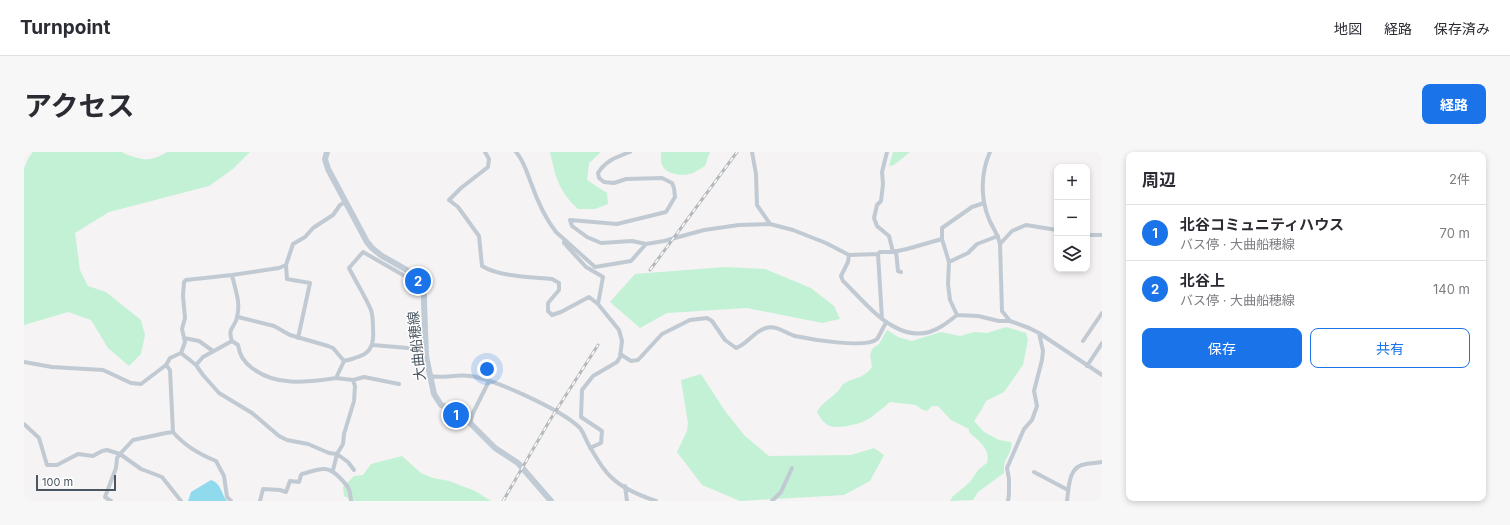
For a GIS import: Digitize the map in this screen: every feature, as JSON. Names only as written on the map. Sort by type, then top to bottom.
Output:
[{"type":"main road","points":[[327,152],[325,159],[328,169],[367,242],[382,256],[421,278],[424,288]]},
{"type":"main road","name":"大曲船穂線","points":[[424,288],[425,344],[434,394],[441,405],[451,409],[470,423],[495,448],[518,463],[551,501]]},
{"type":"street","points":[[485,152],[489,159],[488,167],[460,188],[449,200],[458,207],[479,236],[482,266],[502,274],[552,279],[559,283],[559,290],[548,303],[548,311],[552,315],[589,298],[598,304],[619,330],[622,341],[617,362],[593,376],[582,390],[581,417],[602,431],[601,443],[590,448]]},
{"type":"street","points":[[516,152],[521,158],[547,219],[556,232],[595,267],[631,261],[646,244]]},
{"type":"street","points":[[630,152],[616,157],[602,166],[598,173],[599,178],[604,182],[614,183],[626,179],[662,178],[672,183],[675,197],[666,212],[617,224],[570,220],[572,226],[587,237],[601,243],[632,241],[646,244],[664,241],[704,230],[739,225],[770,224],[793,230],[826,243],[849,255],[878,254],[880,252],[894,251],[942,239]]},
{"type":"street","points":[[752,152],[756,174],[757,205],[770,224]]},
{"type":"street","points":[[887,152],[884,159],[882,172],[883,184],[881,201],[877,205],[874,218],[877,226],[889,236],[898,271],[901,272]]},
{"type":"street","points":[[990,152],[984,167],[984,203],[988,218],[998,236],[1000,244],[1002,311],[1010,321]]},
{"type":"street","points":[[298,338],[310,283],[287,279],[286,265],[293,244],[305,237],[313,228],[333,215],[340,205],[345,202]]},
{"type":"street","points":[[957,315],[950,300],[948,284],[949,262],[942,239],[942,228],[972,207],[984,203]]},
{"type":"street","points":[[1000,244],[1012,231],[1026,225],[1054,229]]},
{"type":"street","points":[[1090,234],[1102,235]]},
{"type":"street","points":[[949,262],[968,253],[976,244],[998,236]]},
{"type":"street","points":[[564,239],[564,243],[586,267],[603,277],[598,304]]},
{"type":"street","points":[[336,378],[344,361],[361,356],[373,345],[374,340],[371,311],[348,268],[363,252],[424,288]]},
{"type":"street","points":[[620,354],[631,361],[638,360],[662,334],[690,320],[707,318],[712,321],[725,340],[736,348],[742,346],[758,332],[766,328],[776,328],[794,336],[839,343],[871,342],[877,338],[884,321],[878,254]]},
{"type":"street","points":[[849,255],[848,262],[841,276],[843,281],[866,306],[884,321],[898,329],[912,333],[925,333],[941,327],[957,315],[978,316],[999,322],[1010,321],[1039,333],[1102,375]]},
{"type":"street","points":[[182,353],[184,338],[182,329],[185,318],[183,296],[184,282],[186,280],[279,268],[286,265]]},
{"type":"street","points":[[232,275],[238,296],[238,317],[230,330],[230,334],[232,341],[238,345],[240,356],[248,365],[268,378],[299,382],[336,378],[353,380],[364,377],[399,384]]},
{"type":"street","points":[[1083,340],[1102,315]]},
{"type":"street","points":[[238,317],[274,326],[298,338],[333,348],[344,361]]},
{"type":"street","points":[[1008,501],[1009,479],[1007,468],[1024,429],[1032,420],[1037,406],[1034,391],[1043,351],[1039,333]]},
{"type":"street","points":[[184,338],[199,341],[213,351]]},
{"type":"street","points":[[196,365],[203,357],[232,341]]},
{"type":"street","points":[[1087,366],[1102,343]]},
{"type":"street","points":[[373,345],[408,348],[425,344]]},
{"type":"street","points":[[182,353],[196,365],[219,393],[252,413],[279,436],[287,440],[308,444],[329,453],[337,454],[348,462],[354,470]]},
{"type":"street","points":[[24,362],[52,367],[103,370],[131,383],[141,384],[166,365],[170,358],[182,353]]},
{"type":"street","points":[[166,365],[170,370],[173,432],[195,450],[216,461],[224,476],[227,497],[230,501]]},
{"type":"street","points":[[430,376],[438,378],[469,376],[489,381],[529,398],[567,417],[581,429],[590,448],[611,478],[644,497],[656,501]]},
{"type":"street","points":[[333,470],[337,454],[343,444],[344,434],[354,401],[355,386],[353,380]]},
{"type":"street","points":[[470,423],[473,413],[489,381]]},
{"type":"street","points":[[24,424],[39,438],[47,465],[57,465],[78,454],[93,456],[107,450],[120,454],[141,468],[162,477],[181,501]]},
{"type":"street","points":[[111,501],[105,497],[115,472],[117,458],[120,454],[133,440],[166,432],[173,432]]},
{"type":"street","points":[[1066,501],[1072,472],[1075,467],[1084,464],[1102,462]]},
{"type":"street","points":[[772,501],[781,492],[792,468]]},
{"type":"street","points":[[260,501],[263,489],[280,490],[286,492],[290,481],[299,482],[302,474],[318,469],[333,470],[350,489],[351,501]]},
{"type":"street","points":[[1034,472],[1068,490]]},
{"type":"street","points":[[625,486],[627,501]]},
{"type":"green space","points":[[33,152],[123,152],[140,159],[150,159],[167,152],[250,152],[233,169],[209,186],[109,212],[75,233],[80,270],[88,286],[106,292],[141,320],[145,335],[141,354],[129,366],[108,348],[91,320],[68,312],[24,325],[24,168]]},
{"type":"green space","points":[[550,152],[601,152],[589,163],[587,180],[607,193],[608,204],[595,209],[578,209],[566,196],[559,183]]},
{"type":"green space","points":[[661,152],[710,152],[705,166],[693,173],[679,175],[665,170],[661,162]]},
{"type":"green space","points":[[893,152],[910,152],[894,165],[889,166]]},
{"type":"green space","points":[[725,267],[765,269],[811,288],[834,306],[840,319],[822,323],[747,308],[667,313],[640,328],[610,302],[635,274]]},
{"type":"green space","points":[[1006,327],[1026,333],[1028,340],[1023,365],[1004,392],[986,401],[974,421],[984,432],[999,440],[1011,442],[1011,449],[1004,466],[1004,473],[978,492],[973,500],[950,501],[952,497],[970,482],[979,469],[987,463],[987,453],[983,445],[969,432],[969,429],[951,420],[938,406],[932,406],[927,411],[916,405],[890,402],[866,420],[856,424],[840,427],[826,424],[817,412],[843,384],[869,371],[872,367],[870,354],[873,348],[879,344],[887,330],[898,337],[912,341],[941,332],[960,336],[974,332],[987,333]]},
{"type":"green space","points":[[701,374],[725,411],[745,436],[769,456],[851,455],[874,448],[884,455],[870,481],[844,495],[740,501],[702,485],[677,452],[687,431],[688,423],[681,380]]},
{"type":"green space","points":[[402,456],[421,473],[433,478],[449,481],[475,491],[491,501],[353,501],[344,496],[343,487],[354,476],[363,475],[371,464]]},
{"type":"water","points":[[211,480],[217,484],[227,501],[188,501],[191,492]]},
{"type":"railway","points":[[650,270],[737,152]]},
{"type":"railway","points":[[503,501],[550,420],[598,345]]},
{"type":"place","name":"北谷上","points":[[418,281]]},
{"type":"place","name":"北谷コミュニティハウス","points":[[456,415]]}]
